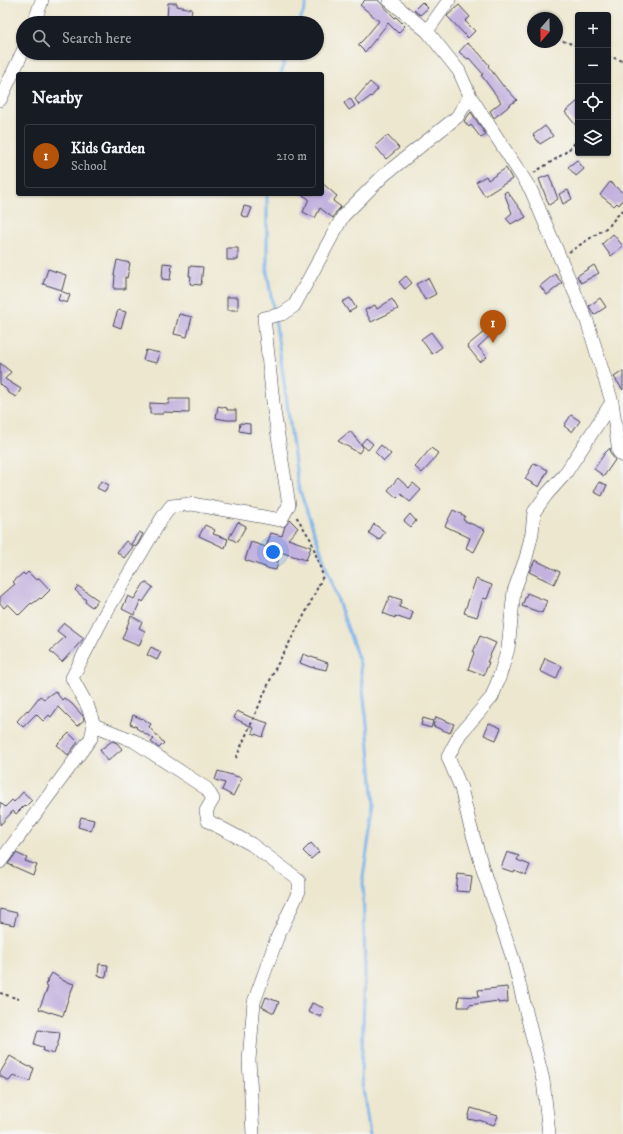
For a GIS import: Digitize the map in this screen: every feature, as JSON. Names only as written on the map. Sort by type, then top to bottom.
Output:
[{"type":"street","points":[[36,16],[42,0]]},
{"type":"street","points":[[389,0],[427,31],[459,71],[470,96],[532,190],[587,321],[612,402],[619,452],[623,456]]},
{"type":"street","points":[[427,31],[449,0]]},
{"type":"street","points":[[0,100],[19,60]]},
{"type":"street","points":[[0,862],[91,738],[94,725],[88,708],[72,678],[104,614],[162,518],[171,506],[192,504],[281,520],[289,505],[274,411],[264,318],[282,314],[294,306],[343,216],[384,175],[457,117],[470,96]]},
{"type":"street","points":[[549,1134],[542,1080],[513,959],[482,866],[461,788],[448,757],[460,734],[492,697],[499,678],[508,649],[514,591],[526,558],[532,533],[534,512],[547,494],[565,474],[612,402]]},
{"type":"street","points":[[94,725],[134,741],[207,789],[214,799],[206,811],[208,821],[251,844],[298,880],[299,891],[277,938],[254,1002],[249,1060],[253,1134]]},
{"type":"path","points":[[563,41],[575,45]]},
{"type":"path","points":[[611,57],[623,61]]},
{"type":"path","points":[[525,180],[560,156],[575,144]]},
{"type":"path","points":[[560,258],[610,226],[623,210]]},
{"type":"path","points":[[236,758],[275,669],[307,610],[323,576],[310,540],[289,505]]},
{"type":"path","points":[[0,993],[19,999]]},
{"type":"building","points":[[365,0],[378,0],[405,26],[398,33],[388,23],[365,52],[358,45],[379,21],[360,5]]},
{"type":"building","points":[[422,2],[428,8],[420,15],[414,10]]},
{"type":"building","points":[[168,3],[177,3],[177,6],[192,9],[191,16],[167,16]]},
{"type":"building","points":[[459,5],[470,17],[465,21],[475,31],[468,38],[447,16]]},
{"type":"building","points":[[467,43],[479,53],[503,86],[517,100],[494,118],[490,111],[501,102],[481,75],[483,74],[469,58],[468,59],[459,52]]},
{"type":"building","points":[[370,82],[378,89],[371,97],[359,105],[355,99]]},
{"type":"building","points":[[350,98],[355,106],[349,110],[344,103]]},
{"type":"building","points":[[575,104],[575,124],[565,112]]},
{"type":"building","points":[[471,112],[486,135],[481,138],[471,125],[469,127],[464,121]]},
{"type":"building","points":[[545,126],[553,136],[540,144],[533,135]]},
{"type":"building","points":[[387,135],[399,148],[386,159],[375,146]]},
{"type":"building","points":[[577,160],[584,169],[576,176],[568,167]]},
{"type":"building","points":[[506,168],[512,179],[485,196],[476,182],[486,176],[488,180]]},
{"type":"building","points":[[549,175],[558,199],[549,205],[539,179]]},
{"type":"building","points":[[610,182],[623,193],[623,200],[619,205],[617,203],[614,206],[600,195]]},
{"type":"building","points":[[324,185],[337,196],[333,201],[341,207],[333,218],[320,208],[315,218],[303,212],[309,199],[304,196],[324,196]]},
{"type":"building","points":[[568,190],[572,199],[563,204],[559,194]]},
{"type":"building","points":[[507,191],[526,217],[511,224],[506,218],[512,213],[504,193]]},
{"type":"building","points":[[244,206],[252,208],[248,218],[241,215]]},
{"type":"building","points":[[613,234],[623,246],[611,256],[602,244]]},
{"type":"building","points":[[227,248],[238,248],[238,260],[227,260]]},
{"type":"building","points":[[117,260],[130,263],[127,278],[125,277],[125,289],[114,289],[114,275]]},
{"type":"building","points":[[163,263],[172,264],[170,280],[162,279]]},
{"type":"building","points":[[594,265],[599,273],[581,283],[577,276]]},
{"type":"building","points":[[190,266],[203,267],[201,285],[190,284]]},
{"type":"building","points":[[48,269],[66,275],[62,290],[43,284]]},
{"type":"building","points":[[555,274],[562,283],[547,295],[540,286]]},
{"type":"building","points":[[406,276],[412,283],[405,289],[399,282]]},
{"type":"building","points":[[428,278],[436,294],[425,300],[416,284]]},
{"type":"building","points":[[61,291],[70,295],[67,303],[58,300]]},
{"type":"building","points":[[227,297],[238,297],[238,310],[227,310]]},
{"type":"building","points":[[350,298],[356,308],[349,312],[342,302]]},
{"type":"building","points":[[600,298],[606,307],[594,315],[589,306]]},
{"type":"building","points":[[392,299],[398,309],[371,322],[365,310],[375,305],[377,309]]},
{"type":"building","points":[[118,310],[126,312],[121,328],[113,325]]},
{"type":"building","points":[[179,314],[192,317],[187,337],[174,334]]},
{"type":"building","points":[[491,326],[495,331],[478,347],[487,357],[480,362],[467,346]]},
{"type":"building","points":[[431,332],[442,347],[432,354],[421,339]]},
{"type":"building","points":[[146,350],[160,353],[157,363],[143,360]]},
{"type":"building","points":[[0,363],[11,372],[5,379],[21,389],[16,397],[7,392],[1,384],[0,385]]},
{"type":"building","points":[[623,371],[623,390],[614,377]]},
{"type":"building","points":[[169,399],[189,399],[189,413],[163,412],[163,414],[150,414],[150,403],[169,404]]},
{"type":"building","points":[[218,406],[227,408],[227,410],[236,410],[236,420],[216,418]]},
{"type":"building","points":[[571,415],[580,421],[572,432],[564,426]]},
{"type":"building","points":[[240,423],[250,424],[250,433],[239,431]]},
{"type":"building","points":[[350,431],[363,447],[359,453],[338,441]]},
{"type":"building","points":[[366,438],[373,444],[368,450],[361,444]]},
{"type":"building","points":[[381,445],[391,454],[384,461],[375,452]]},
{"type":"building","points":[[431,448],[438,453],[422,473],[415,467]]},
{"type":"building","points":[[610,448],[611,454],[615,460],[604,476],[594,469]]},
{"type":"building","points":[[534,463],[548,470],[539,487],[525,479]]},
{"type":"building","points":[[398,478],[409,488],[413,483],[421,490],[410,502],[401,494],[397,498],[388,490]]},
{"type":"building","points":[[101,481],[109,485],[105,492],[97,488]]},
{"type":"building","points":[[599,482],[607,485],[602,496],[594,492]]},
{"type":"building","points":[[453,510],[465,516],[463,520],[485,530],[474,552],[466,548],[470,538],[445,526]]},
{"type":"building","points":[[410,514],[416,521],[411,527],[404,521]]},
{"type":"building","points":[[290,520],[298,528],[288,539],[311,547],[306,560],[280,552],[276,570],[265,568],[245,560],[251,542],[266,547],[271,533],[282,536],[285,526]]},
{"type":"building","points":[[238,522],[246,526],[237,542],[229,538]]},
{"type":"building","points":[[374,524],[385,532],[379,540],[369,533]]},
{"type":"building","points":[[205,525],[215,530],[213,534],[228,539],[225,548],[199,536]]},
{"type":"building","points":[[139,532],[143,534],[136,547],[131,544]]},
{"type":"building","points":[[126,541],[133,547],[124,558],[117,552]]},
{"type":"building","points":[[535,560],[560,572],[554,584],[529,572]]},
{"type":"building","points":[[28,572],[36,580],[39,578],[50,590],[41,599],[40,598],[32,604],[31,603],[19,615],[8,604],[4,608],[0,603],[0,597],[15,584],[13,582],[23,573],[25,575]]},
{"type":"building","points":[[476,579],[492,585],[487,599],[483,598],[477,617],[464,613]]},
{"type":"building","points":[[145,582],[153,587],[143,602],[141,600],[134,615],[122,609],[128,596],[134,599]]},
{"type":"building","points":[[78,586],[98,600],[92,607],[85,602],[86,600],[75,590]]},
{"type":"building","points":[[527,593],[547,601],[542,613],[522,606]]},
{"type":"building","points":[[390,596],[402,600],[399,607],[413,612],[410,621],[395,616],[395,618],[383,613]]},
{"type":"building","points":[[131,616],[142,622],[139,628],[145,631],[139,646],[122,639]]},
{"type":"building","points":[[64,623],[84,638],[62,662],[50,651],[65,637],[57,631]]},
{"type":"building","points":[[480,636],[496,643],[487,662],[489,662],[484,675],[468,669]]},
{"type":"building","points":[[151,647],[161,652],[157,660],[147,655]]},
{"type":"building","points":[[303,654],[328,663],[326,670],[313,668],[300,663]]},
{"type":"building","points":[[545,658],[562,666],[556,679],[540,671]]},
{"type":"building","points":[[55,691],[62,700],[64,698],[71,703],[83,716],[84,720],[77,726],[58,707],[51,717],[49,715],[43,721],[36,714],[23,727],[17,721],[27,710],[28,711],[40,696],[44,699]]},
{"type":"building","points":[[237,711],[268,723],[263,737],[252,733],[254,728],[234,718]]},
{"type":"building","points":[[133,715],[142,718],[151,724],[149,727],[164,743],[159,748],[151,742],[154,739],[130,724]]},
{"type":"building","points":[[436,717],[454,724],[450,733],[433,726]]},
{"type":"building","points":[[423,718],[433,721],[431,728],[421,725]]},
{"type":"building","points":[[489,723],[501,728],[496,740],[484,735]]},
{"type":"building","points":[[69,733],[78,742],[68,755],[57,745]]},
{"type":"building","points":[[112,741],[117,743],[122,749],[108,761],[100,750]]},
{"type":"building","points":[[218,771],[242,778],[233,796],[222,790],[225,783],[215,780]]},
{"type":"building","points":[[23,792],[32,800],[16,814],[13,811],[0,825],[0,802],[5,807],[12,800],[14,802]]},
{"type":"building","points":[[81,817],[94,820],[91,831],[78,827]]},
{"type":"building","points":[[311,843],[319,852],[311,859],[303,851]]},
{"type":"building","points":[[507,852],[519,856],[517,860],[530,865],[526,875],[514,870],[513,872],[501,868]]},
{"type":"building","points":[[16,853],[27,858],[25,861],[37,865],[33,875],[8,864]]},
{"type":"building","points":[[458,874],[472,876],[470,892],[456,891]]},
{"type":"building","points":[[0,909],[17,913],[14,925],[0,922]]},
{"type":"building","points":[[99,964],[108,965],[106,977],[98,976]]},
{"type":"building","points":[[52,973],[64,981],[74,984],[63,1016],[39,1009],[48,987],[45,985]]},
{"type":"building","points":[[507,987],[508,1002],[498,1003],[498,1001],[469,1005],[469,1007],[458,1007],[459,996],[479,997],[478,990]]},
{"type":"building","points":[[266,997],[279,1002],[274,1013],[262,1007]]},
{"type":"building","points":[[312,1003],[324,1008],[321,1017],[308,1012]]},
{"type":"building","points":[[38,1030],[60,1032],[54,1054],[43,1051],[44,1048],[34,1044]]},
{"type":"building","points":[[10,1056],[27,1066],[34,1068],[30,1081],[13,1076],[9,1081],[0,1076],[0,1073]]},
{"type":"building","points":[[471,1108],[498,1116],[494,1125],[479,1120],[468,1119]]},
{"type":"waterway","points":[[302,16],[306,5],[306,0]]},
{"type":"waterway","points":[[282,72],[285,60]]},
{"type":"waterway","points":[[267,196],[267,272],[274,313]]},
{"type":"waterway","points":[[275,318],[298,485],[360,664],[367,724],[374,805],[363,877],[365,973],[361,1077],[370,1134]]},
{"type":"place","name":"Kids Garden","points":[[493,343]]}]
